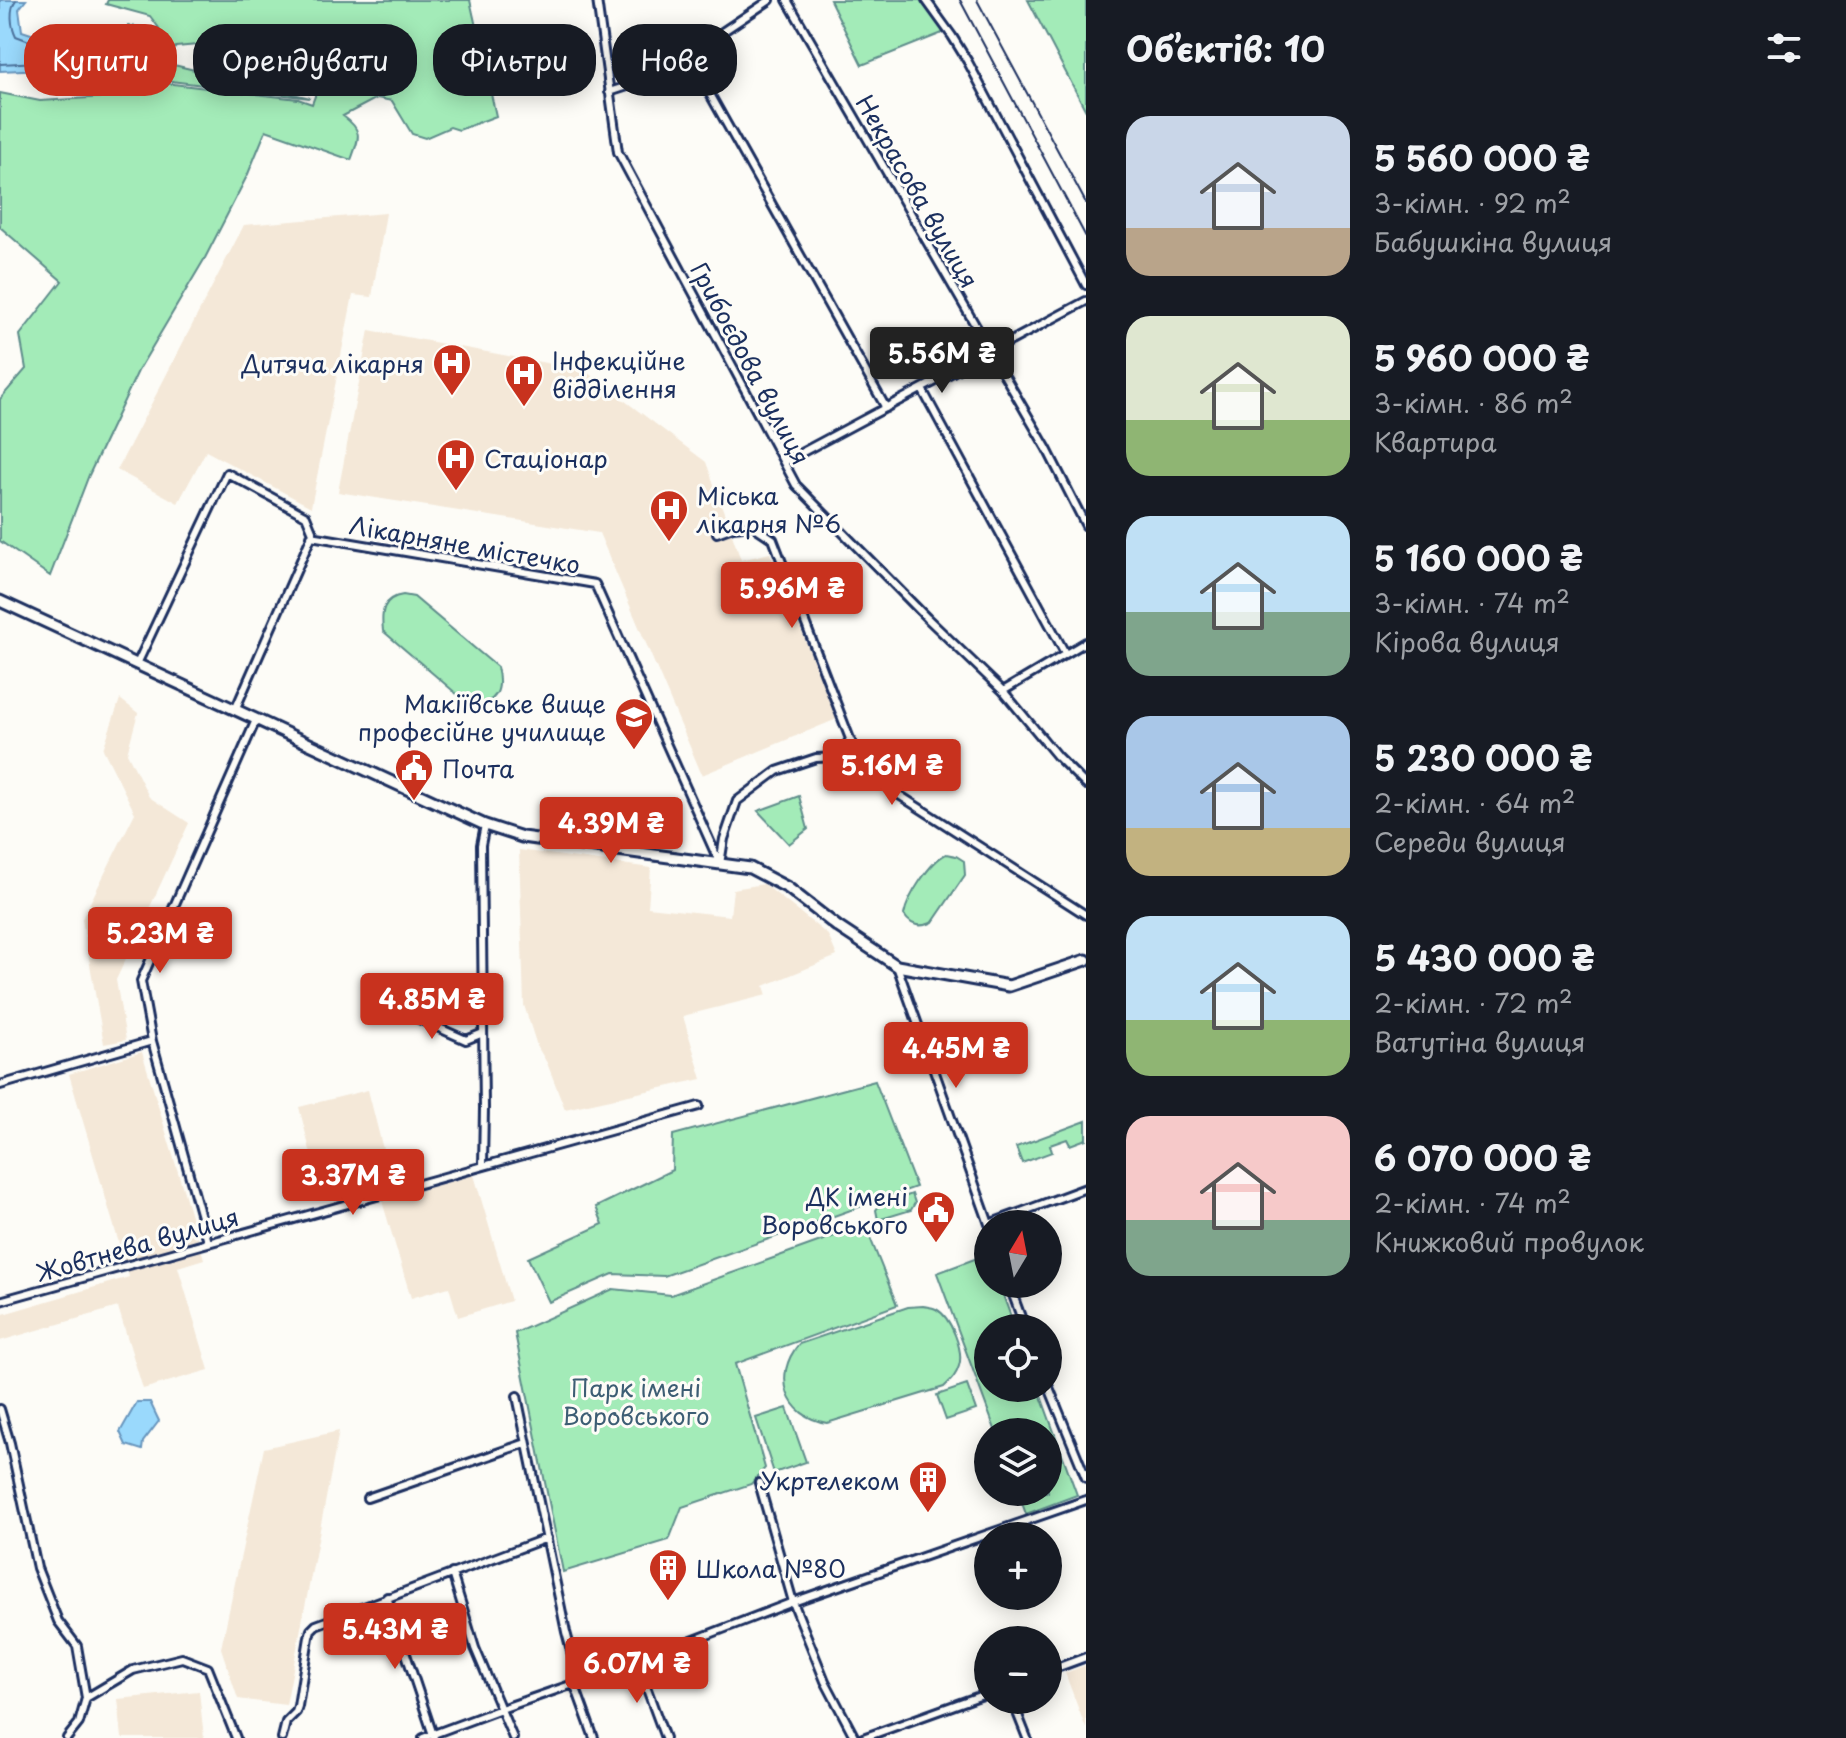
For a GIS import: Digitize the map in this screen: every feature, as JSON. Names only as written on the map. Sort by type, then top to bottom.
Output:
[{"type":"street","name":"Грибоєдова вулиця","points":[[597,0],[618,152],[796,485],[1003,691],[1057,756],[1086,785]]},
{"type":"street","points":[[734,24],[770,0]]},
{"type":"street","name":"Некрасова вулиця","points":[[787,0],[1047,449],[1086,526]]},
{"type":"street","points":[[926,0],[968,62],[1086,285]]},
{"type":"street","points":[[711,96],[886,408]]},
{"type":"street","points":[[784,462],[1086,301]]},
{"type":"street","points":[[922,389],[1065,653]]},
{"type":"street","points":[[137,664],[227,473],[306,516],[313,533],[235,710]]},
{"type":"street","points":[[717,533],[752,525],[773,539],[866,773]]},
{"type":"street","name":"Лікарняне містечко","points":[[311,536],[595,584],[720,864]]},
{"type":"street","points":[[0,601],[485,825],[522,837],[750,868],[788,888],[838,927],[897,966],[1009,986],[1086,960]]},
{"type":"street","points":[[1003,691],[1086,642]]},
{"type":"street","points":[[208,1242],[152,1041],[141,981],[256,720]]},
{"type":"street","points":[[840,757],[850,739]]},
{"type":"street","points":[[720,864],[724,839],[737,801],[777,771],[816,758],[840,757],[1086,915]]},
{"type":"street","points":[[483,1165],[481,845],[485,825]]},
{"type":"street","points":[[897,966],[984,1210]]},
{"type":"street","points":[[381,1002],[466,1040],[483,1033]]},
{"type":"street","points":[[0,1085],[152,1041]]},
{"type":"street","name":"Жовтнева вулиця","points":[[0,1301],[699,1106]]},
{"type":"street","points":[[1027,1210],[1086,1188]]},
{"type":"street","points":[[517,1396],[576,1682],[594,1738]]},
{"type":"street","points":[[1055,1402],[1086,1478]]},
{"type":"street","points":[[0,1409],[37,1568],[58,1621],[77,1646],[86,1698],[79,1723],[67,1738]]},
{"type":"street","points":[[367,1498],[526,1443]]},
{"type":"street","points":[[759,1483],[793,1602],[825,1681],[855,1738]]},
{"type":"street","points":[[423,1738],[637,1662],[793,1602],[1086,1500]]},
{"type":"street","points":[[282,1738],[286,1722],[298,1706],[311,1630],[316,1625],[547,1538]]},
{"type":"street","points":[[452,1573],[475,1648],[513,1738]]},
{"type":"street","points":[[387,1597],[433,1736]]},
{"type":"street","points":[[1062,1666],[1086,1657]]},
{"type":"street","points":[[86,1698],[133,1670],[182,1658],[208,1668],[236,1738]]},
{"type":"street","points":[[637,1662],[665,1738]]},
{"type":"street","points":[[863,1738],[974,1698]]},
{"type":"street","points":[[1018,1714],[1027,1738]]},
{"type":"shaded area","points":[[386,213],[372,297],[353,295],[311,507],[206,451],[178,503],[117,470],[244,225]]},
{"type":"shaded area","name":"Міська лікарня №6","points":[[369,330],[584,370],[706,462],[741,560],[770,553],[837,719],[702,775],[599,533],[338,492]]},
{"type":"shaded area","points":[[120,699],[138,713],[127,753],[149,797],[189,823],[116,980],[126,1040],[104,1044],[82,919],[135,813],[103,749]]},
{"type":"shaded area","points":[[519,850],[651,868],[648,907],[730,916],[733,889],[764,884],[828,935],[837,956],[764,986],[767,995],[683,1016],[702,1079],[565,1109],[537,1046],[524,1005]]},
{"type":"shaded area","points":[[142,1052],[204,1259],[178,1267],[209,1370],[143,1389],[118,1307],[0,1341],[0,1315],[129,1277],[69,1074]]},
{"type":"shaded area","points":[[368,1090],[385,1157],[316,1174],[299,1107]]},
{"type":"shaded area","points":[[474,1175],[511,1301],[458,1317],[449,1287],[411,1298],[382,1201]]},
{"type":"shaded area","points":[[339,1431],[286,1705],[238,1699],[221,1648],[264,1448]]},
{"type":"shaded area","points":[[1086,1665],[1086,1729],[1065,1673]]},
{"type":"shaded area","points":[[199,1691],[204,1738],[122,1738],[118,1699]]},
{"type":"green space","points":[[108,0],[470,0],[475,24],[433,24],[433,96],[492,96],[496,116],[459,130],[450,127],[425,138],[412,134],[392,101],[377,98],[343,116],[354,126],[358,135],[351,160],[266,130],[248,174],[205,258],[138,371],[89,475],[50,576],[0,541],[0,399],[26,369],[20,335],[62,281],[0,227],[0,93],[40,101],[177,96],[177,85],[193,86],[193,96],[273,96],[312,104],[315,96],[417,96],[417,24],[193,24],[193,45],[177,47],[177,24],[156,24],[150,16],[106,4]]},
{"type":"green space","points":[[830,0],[933,0],[950,30],[862,65]]},
{"type":"green space","points":[[1028,0],[1086,0],[1086,111]]},
{"type":"green space","points":[[177,66],[193,70],[193,84],[177,82]]},
{"type":"green space","points":[[403,595],[414,597],[497,667],[499,683],[492,698],[472,707],[383,631],[384,607],[391,599]]},
{"type":"green space","points":[[799,796],[808,829],[789,844],[758,811]]},
{"type":"green space","points":[[946,854],[964,861],[965,875],[933,922],[913,924],[904,915],[910,899],[926,872]]},
{"type":"green space","points":[[875,1081],[916,1187],[664,1276],[613,1274],[549,1302],[528,1258],[603,1224],[596,1207],[672,1170],[673,1135]]},
{"type":"green space","points":[[1086,1121],[1086,1139],[1070,1145],[1067,1139],[1050,1145],[1052,1152],[1022,1163],[1016,1147]]},
{"type":"green space","points":[[912,1194],[915,1203],[911,1210],[878,1220],[876,1210],[879,1206]]},
{"type":"green space","name":"Парк імені Воровського","points":[[865,1225],[897,1305],[735,1364],[765,1468],[751,1484],[682,1507],[669,1540],[563,1572],[515,1333],[613,1289],[671,1295]]},
{"type":"green space","points":[[974,1259],[974,1298],[1004,1298],[1010,1314],[974,1314],[974,1373],[937,1273]]},
{"type":"green space","points":[[923,1306],[942,1313],[958,1343],[959,1366],[944,1387],[827,1423],[802,1413],[793,1404],[785,1381],[786,1369],[799,1344],[908,1307]]},
{"type":"green space","points":[[967,1385],[976,1410],[946,1420],[937,1395]]},
{"type":"green space","points":[[985,1402],[1043,1402],[1049,1418],[991,1418]]},
{"type":"green space","points":[[787,1408],[806,1462],[774,1473],[756,1418]]},
{"type":"green space","points":[[1062,1454],[1077,1495],[1062,1501]]},
{"type":"green space","points":[[1023,1506],[1047,1506],[1026,1514]]},
{"type":"water","points":[[0,0],[26,0],[19,9],[24,32],[24,70],[0,71]]},
{"type":"water","points":[[137,1402],[150,1402],[159,1421],[143,1442],[142,1450],[126,1445],[120,1432]]},
{"type":"railway","points":[[960,0],[1086,237]]},
{"type":"railway","points":[[977,0],[1086,203]]},
{"type":"place","name":"Дитяча лікарня","points":[[452,397]]},
{"type":"place","name":"Інфекційне відділення","points":[[524,408]]},
{"type":"place","name":"Стаціонар","points":[[456,492]]},
{"type":"place","name":"Міська лікарня №6","points":[[669,543]]},
{"type":"place","name":"Макіївське вище професійне училище","points":[[634,751]]},
{"type":"place","name":"Почта","points":[[414,802]]},
{"type":"place","name":"ДК імені Воровського","points":[[936,1244]]},
{"type":"place","name":"Укртелеком","points":[[928,1514]]},
{"type":"place","name":"Школа №80","points":[[668,1602]]}]
